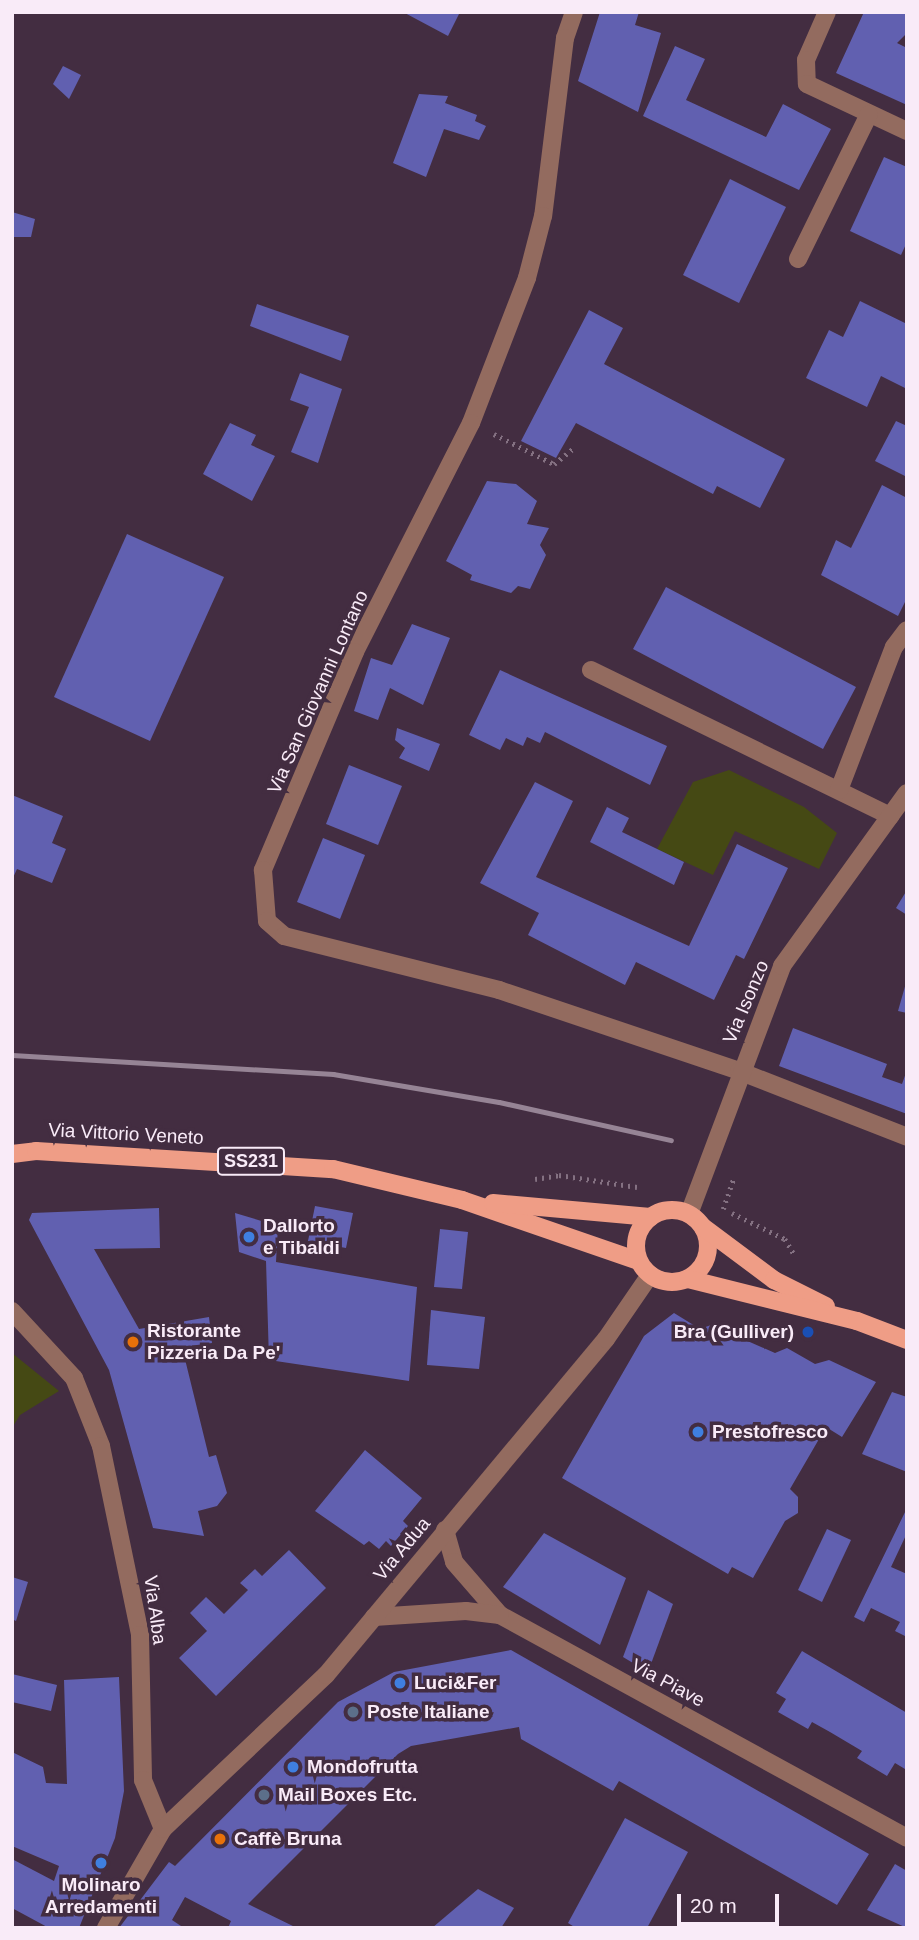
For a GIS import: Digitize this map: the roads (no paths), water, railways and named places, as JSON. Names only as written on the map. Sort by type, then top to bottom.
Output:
[{"type":"main road","name":"Via Vittorio Veneto","points":[[12,1144],[36,1150],[332,1169],[462,1200],[638,1261]]},
{"type":"main road","name":"Via Vittorio Veneto","points":[[12,1154],[36,1150]]},
{"type":"main road","name":"Via Vittorio Veneto","points":[[462,1200],[650,1217]]},
{"type":"main road","name":"SS231","points":[[650,1217],[672,1209],[689,1214]]},
{"type":"main road","points":[[689,1214],[774,1280],[857,1321],[907,1340]]},
{"type":"main road","points":[[650,1217],[636,1237],[638,1261],[650,1275],[665,1282],[688,1279],[857,1321]]},
{"type":"main road","points":[[688,1279],[708,1251],[703,1227]]},
{"type":"street","name":"Via San Giovanni Lontano","points":[[573,12],[543,216],[527,278],[471,424],[355,652],[263,870],[267,921],[284,936],[499,990],[739,1071],[907,1137]]},
{"type":"street","points":[[827,12],[806,60],[807,84],[907,131]]},
{"type":"street","points":[[798,259],[869,114]]},
{"type":"street","points":[[839,790],[894,648],[907,630]]},
{"type":"street","points":[[591,670],[890,816]]},
{"type":"street","name":"Via Isonzo","points":[[689,1214],[739,1071],[782,966],[907,793]]},
{"type":"street","name":"Via Adua","points":[[163,1829],[326,1675],[606,1339],[650,1275]]},
{"type":"street","name":"Via Alba","points":[[12,1311],[75,1378],[101,1446],[139,1635],[143,1780],[163,1829]]},
{"type":"street","name":"Via Piave","points":[[445,1530],[454,1562],[500,1615],[907,1838]]},
{"type":"street","points":[[374,1616],[466,1611],[500,1615]]},
{"type":"street","points":[[106,1928],[163,1829]]},
{"type":"railway","points":[[12,1055],[333,1074],[499,1102],[671,1140]]},
{"type":"place","name":"Dallorto e Tibaldi","points":[[249,1237]]},
{"type":"place","name":"Bra (Gulliver)","points":[[808,1332]]},
{"type":"place","name":"Ristorante Pizzeria Da Pe'","points":[[133,1342]]},
{"type":"place","name":"Prestofresco","points":[[698,1432]]},
{"type":"place","name":"Luci&Fer","points":[[400,1683]]},
{"type":"place","name":"Poste Italiane","points":[[353,1712]]},
{"type":"place","name":"Mondofrutta","points":[[293,1767]]},
{"type":"place","name":"Mail Boxes Etc.","points":[[264,1795]]},
{"type":"place","name":"Caffè Bruna","points":[[220,1839]]},
{"type":"place","name":"Molinaro Arredamenti","points":[[101,1863]]}]
